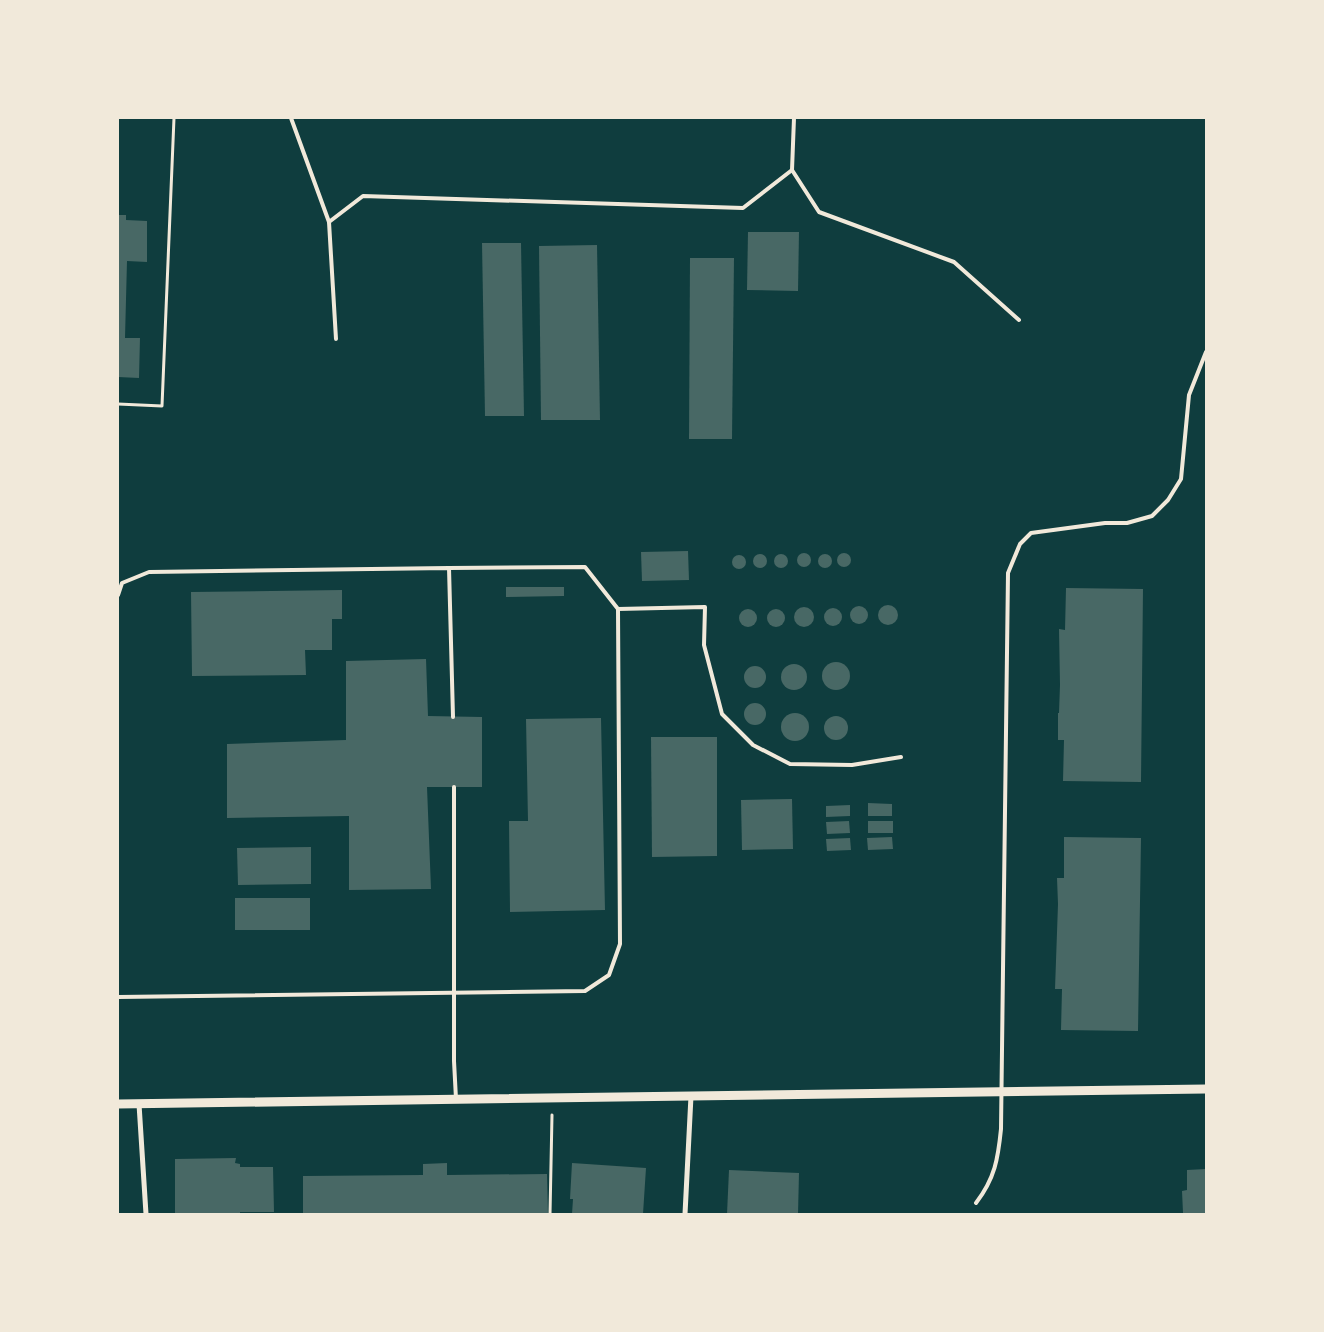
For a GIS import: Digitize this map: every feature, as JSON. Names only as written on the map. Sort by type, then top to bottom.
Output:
[{"type":"street","points":[[118,1104],[1206,1089]]},
{"type":"street","points":[[685,1214],[691,1096]]},
{"type":"street","points":[[139,1104],[146,1214]]},
{"type":"lane","points":[[291,118],[329,222],[336,339]]},
{"type":"lane","points":[[794,118],[792,170],[818,212],[954,262],[1019,320]]},
{"type":"lane","points":[[329,222],[363,196],[743,208],[792,170]]},
{"type":"lane","points":[[976,1203],[990,1183],[1001,1129],[1008,573],[1020,544],[1032,533],[1105,523],[1128,523],[1152,516],[1168,500],[1181,479],[1189,395],[1206,352]]},
{"type":"lane","points":[[118,595],[122,583],[149,572],[585,567],[618,609],[620,944],[609,975],[585,990],[118,997]]},
{"type":"lane","points":[[449,568],[453,717]]},
{"type":"lane","points":[[618,609],[705,608],[704,645],[722,714],[753,745],[790,764],[852,765],[901,756]]},
{"type":"lane","points":[[454,787],[456,993],[454,1061],[456,1099]]},
{"type":"path","points":[[118,404],[162,406],[174,118]]},
{"type":"path","points":[[550,1214],[552,1097]]},
{"type":"building","points":[[118,215],[126,215],[126,220],[147,221],[147,262],[127,261],[125,338],[140,338],[139,378],[118,377]]},
{"type":"building","points":[[748,232],[799,232],[798,291],[747,290]]},
{"type":"building","points":[[482,243],[521,243],[524,416],[485,416]]},
{"type":"building","points":[[597,245],[600,420],[541,420],[539,246]]},
{"type":"building","points":[[690,258],[734,258],[732,439],[689,439]]},
{"type":"building","points":[[688,551],[689,580],[642,581],[641,552]]},
{"type":"building","points":[[801,553],[807,553],[811,560],[807,567],[801,567],[797,563],[797,557]]},
{"type":"building","points":[[841,553],[847,553],[851,560],[847,567],[841,567],[837,563],[837,557]]},
{"type":"building","points":[[760,554],[765,556],[767,561],[765,566],[760,568],[755,566],[753,561],[755,556]]},
{"type":"building","points":[[778,554],[784,554],[788,561],[784,568],[778,568],[774,564],[774,558]]},
{"type":"building","points":[[822,554],[828,554],[832,561],[828,568],[822,568],[818,564],[818,558]]},
{"type":"building","points":[[736,555],[742,555],[746,562],[742,569],[736,569],[732,565],[732,559]]},
{"type":"building","points":[[506,587],[564,587],[564,596],[506,597]]},
{"type":"building","points":[[1066,588],[1143,589],[1141,782],[1063,781],[1064,740],[1058,740],[1060,685],[1059,629],[1065,630]]},
{"type":"building","points":[[342,590],[342,619],[332,619],[332,650],[305,650],[306,675],[192,676],[191,592]]},
{"type":"building","points":[[888,605],[895,608],[898,615],[895,622],[888,625],[881,622],[878,615],[881,608]]},
{"type":"building","points":[[855,606],[863,606],[868,611],[866,622],[855,624],[850,619],[850,611]]},
{"type":"building","points":[[804,607],[811,610],[814,617],[811,624],[804,627],[797,624],[794,617],[797,610]]},
{"type":"building","points":[[829,608],[837,608],[842,613],[840,624],[829,626],[824,621],[824,613]]},
{"type":"building","points":[[748,609],[754,612],[757,618],[754,624],[748,627],[742,624],[739,618],[742,612]]},
{"type":"building","points":[[772,609],[780,609],[785,614],[783,625],[772,627],[767,622],[767,614]]},
{"type":"building","points":[[426,659],[428,716],[482,717],[482,787],[427,787],[431,889],[349,890],[349,816],[227,818],[227,744],[346,740],[346,661]]},
{"type":"building","points":[[836,662],[846,666],[850,676],[846,686],[836,690],[826,686],[822,676],[826,666]]},
{"type":"building","points":[[794,664],[803,668],[807,677],[803,686],[794,690],[785,686],[781,677],[785,668]]},
{"type":"building","points":[[755,666],[763,669],[766,677],[763,685],[755,688],[747,685],[744,677],[747,669]]},
{"type":"building","points":[[755,703],[763,706],[766,714],[763,722],[755,725],[747,722],[744,714],[747,706]]},
{"type":"building","points":[[795,713],[805,717],[809,727],[805,737],[795,741],[785,737],[781,727],[785,717]]},
{"type":"building","points":[[831,716],[841,716],[848,723],[848,733],[841,740],[831,740],[824,733],[824,723]]},
{"type":"building","points":[[601,718],[605,910],[510,912],[509,821],[528,821],[526,719]]},
{"type":"building","points":[[651,737],[717,737],[717,856],[652,857]]},
{"type":"building","points":[[792,799],[793,849],[742,850],[741,800]]},
{"type":"building","points":[[868,803],[892,804],[892,816],[868,816]]},
{"type":"building","points":[[850,805],[850,816],[826,817],[826,806]]},
{"type":"building","points":[[849,821],[850,833],[827,834],[826,822]]},
{"type":"building","points":[[868,821],[893,821],[893,833],[868,833]]},
{"type":"building","points":[[892,837],[893,849],[868,850],[867,838]]},
{"type":"building","points":[[1064,837],[1141,838],[1138,1031],[1061,1030],[1062,989],[1055,989],[1057,878],[1064,878]]},
{"type":"building","points":[[850,838],[851,850],[827,851],[826,839]]},
{"type":"building","points":[[311,847],[311,884],[238,885],[237,848]]},
{"type":"building","points":[[235,898],[310,898],[310,930],[235,930]]},
{"type":"building","points":[[236,1158],[235,1163],[240,1164],[240,1167],[273,1167],[274,1212],[175,1214],[175,1159]]},
{"type":"building","points":[[447,1163],[447,1175],[547,1174],[548,1214],[303,1214],[303,1176],[423,1175],[423,1164]]},
{"type":"building","points":[[572,1163],[646,1168],[643,1214],[572,1214],[573,1199],[570,1199]]},
{"type":"building","points":[[1206,1169],[1206,1214],[1183,1213],[1182,1191],[1187,1190],[1187,1170]]},
{"type":"building","points":[[729,1170],[799,1173],[798,1214],[727,1214]]}]
